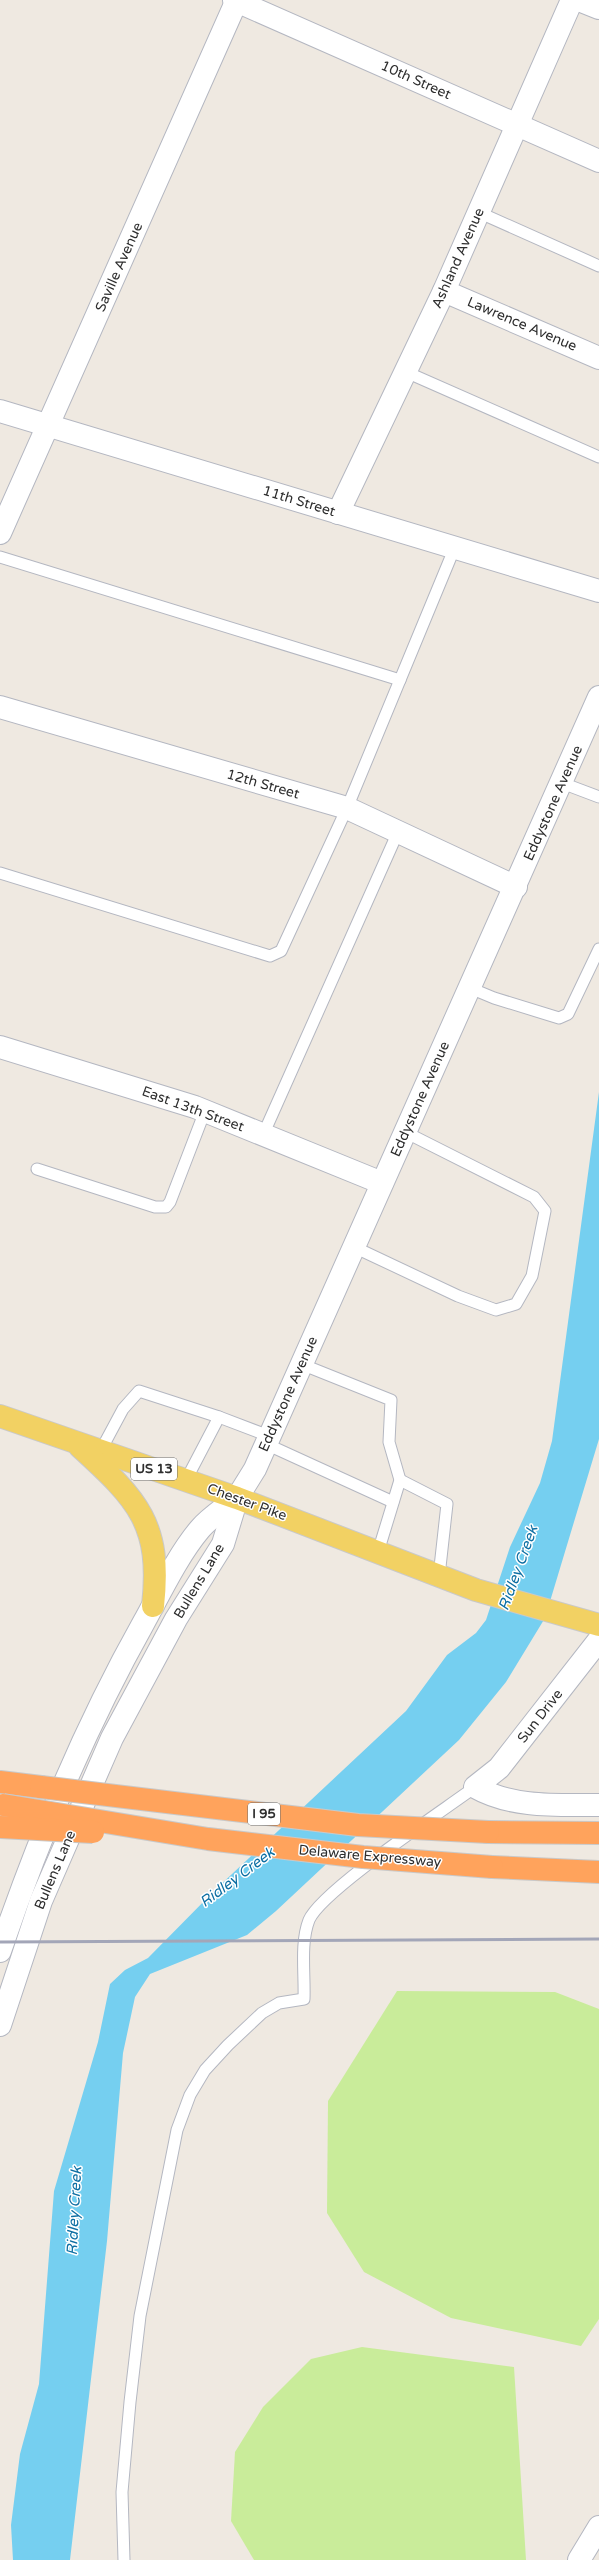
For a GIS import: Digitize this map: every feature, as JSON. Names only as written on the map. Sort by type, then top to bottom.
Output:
[{"type":"highway","name":"I 95","points":[[4,1783],[358,1825],[488,1832],[599,1833]]},
{"type":"highway","name":"Delaware Expressway","points":[[2,1805],[208,1839],[363,1857],[492,1867],[599,1872]]},
{"type":"highway","points":[[0,1827],[208,1839]]},
{"type":"main road","name":"Chester Pike","points":[[0,1416],[237,1498],[491,1595],[555,1613],[599,1628]]},
{"type":"main road","points":[[71,1440],[126,1492],[144,1518],[150,1532],[156,1561],[153,1606]]},
{"type":"street","name":"10th Street","points":[[236,0],[599,161]]},
{"type":"street","name":"Saville Avenue","points":[[0,533],[236,0]]},
{"type":"street","name":"Ashland Avenue","points":[[338,513],[444,291],[516,124],[572,0]]},
{"type":"street","points":[[579,0],[599,8]]},
{"type":"street","name":"Lawrence Avenue","points":[[444,291],[599,358]]},
{"type":"street","name":"11th Street","points":[[0,411],[599,591]]},
{"type":"street","name":"Eddystone Avenue","points":[[237,1498],[255,1469],[516,887],[599,697]]},
{"type":"street","name":"12th Street","points":[[0,707],[347,808],[516,887]]},
{"type":"street","name":"East 13th Street","points":[[0,1047],[205,1111],[382,1183]]},
{"type":"street","name":"Bullens Lane","points":[[0,1951],[22,1885],[85,1733],[153,1606],[200,1529],[237,1498]]},
{"type":"street","name":"Bullens Lane","points":[[0,2025],[41,1901],[112,1738],[173,1626],[223,1544],[237,1498]]},
{"type":"street","name":"Sun Drive","points":[[475,1787],[499,1768],[599,1628]]},
{"type":"street","points":[[475,1787],[488,1795],[508,1800],[599,1805]]},
{"type":"street","points":[[579,2560],[598,2534]]},
{"type":"lane","points":[[478,212],[599,266]]},
{"type":"lane","points":[[406,372],[599,457]]},
{"type":"lane","points":[[0,873],[270,956],[281,951],[347,808],[455,547]]},
{"type":"lane","points":[[0,557],[400,680]]},
{"type":"lane","points":[[562,783],[599,797]]},
{"type":"lane","points":[[263,1135],[398,832]]},
{"type":"lane","points":[[470,988],[494,998],[559,1018],[568,1014],[599,949]]},
{"type":"lane","points":[[37,1169],[155,1207],[166,1207],[176,1187],[205,1111]]},
{"type":"lane","points":[[354,1247],[458,1296],[496,1310],[516,1304],[532,1276],[544,1210],[534,1197],[405,1132]]},
{"type":"lane","points":[[302,1364],[391,1400],[389,1442],[400,1480],[378,1552]]},
{"type":"lane","points":[[101,1450],[123,1409],[139,1391],[219,1417],[393,1502]]},
{"type":"lane","points":[[186,1480],[219,1417]]},
{"type":"lane","points":[[400,1480],[447,1504],[439,1576]]},
{"type":"lane","points":[[124,2560],[122,2492],[140,2316],[177,2130],[190,2095],[205,2070],[257,2018],[279,2003],[304,1999],[305,1937],[310,1918],[317,1908],[344,1884],[475,1787]]},
{"type":"green space","points":[[397,1991],[555,1992],[599,2009],[599,2319],[581,2346],[451,2318],[364,2272],[327,2213],[328,2101]]},
{"type":"green space","points":[[362,2347],[514,2367],[526,2560],[254,2560],[231,2521],[235,2452],[263,2407],[311,2359]]},
{"type":"water","name":"Ridley Creek","points":[[599,1092],[599,1439],[545,1618],[506,1682],[459,1740],[276,1911],[247,1935],[150,1974],[135,1997],[123,2053],[107,2241],[70,2560],[13,2560],[11,2525],[20,2454],[39,2384],[54,2191],[98,2042],[110,1984],[125,1970],[148,1958],[216,1889],[406,1711],[447,1655],[476,1633],[486,1620],[510,1547],[540,1483],[552,1441]]},
{"type":"railway","points":[[0,1942],[599,1939]]}]
